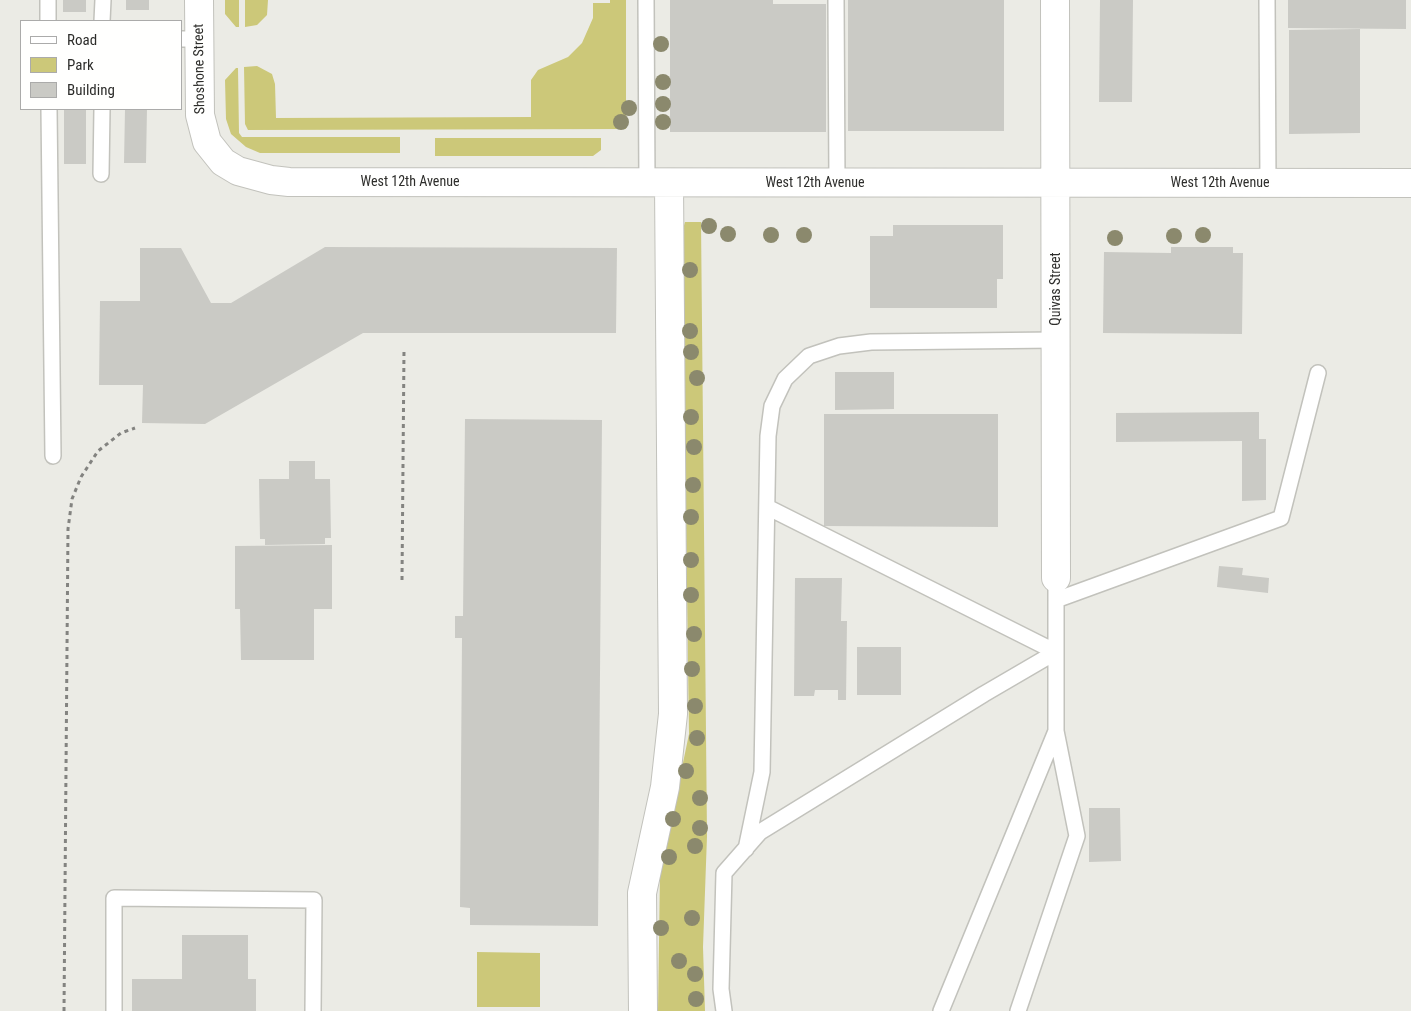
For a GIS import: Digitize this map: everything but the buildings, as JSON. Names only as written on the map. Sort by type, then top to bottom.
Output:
[{"type":"street","name":"Shoshone Street","points":[[199,0],[190,39],[200,114],[207,142],[223,162]]},
{"type":"street","name":"Quivas Street","points":[[1056,0],[1056,589]]},
{"type":"street","name":"West 12th Avenue","points":[[223,162],[248,174],[289,182],[1411,183]]},
{"type":"street","points":[[643,1011],[642,893],[665,787],[673,714],[658,183]]},
{"type":"lane","points":[[48,0],[48,20]]},
{"type":"lane","points":[[102,20],[103,0]]},
{"type":"lane","points":[[646,0],[658,183]]},
{"type":"lane","points":[[836,0],[837,183]]},
{"type":"lane","points":[[1267,0],[1268,183]]},
{"type":"lane","points":[[49,110],[53,456]]},
{"type":"lane","points":[[101,174],[102,110]]},
{"type":"lane","points":[[746,849],[762,772],[768,436],[772,406],[785,379],[809,356],[839,346],[870,342],[1056,340]]},
{"type":"lane","points":[[1018,1011],[1078,836],[1056,731],[1056,589],[1281,518],[1318,373]]},
{"type":"lane","points":[[767,507],[1056,652]]},
{"type":"lane","points":[[724,1011],[720,989],[724,873],[760,832],[984,694],[1056,652]]},
{"type":"lane","points":[[941,1011],[1056,731]]},
{"type":"lane","points":[[114,1011],[114,898],[314,900],[313,1011]]},
{"type":"path","points":[[402,580],[404,350]]},
{"type":"path","points":[[64,1011],[68,529],[72,499],[81,476],[98,451],[121,433],[135,428]]},
{"type":"green space","points":[[225,0],[239,0],[239,27],[236,27],[225,14]]},
{"type":"green space","points":[[245,0],[268,0],[267,15],[257,25],[245,27]]},
{"type":"green space","points":[[610,0],[626,0],[626,129],[248,130],[245,124],[244,67],[257,66],[272,74],[275,84],[276,118],[531,117],[531,80],[538,70],[568,57],[582,43],[593,18],[593,3],[610,3]]},
{"type":"green space","points":[[238,68],[239,133],[242,137],[400,137],[400,153],[260,153],[246,147],[231,134],[226,119],[225,80]]},
{"type":"green space","points":[[435,138],[601,138],[601,150],[593,156],[435,156]]},
{"type":"green space","points":[[685,222],[701,222],[707,836],[703,947],[705,1011],[658,1011],[660,873],[689,734],[682,232]]},
{"type":"green space","points":[[477,952],[540,953],[540,1007],[477,1007]]}]
